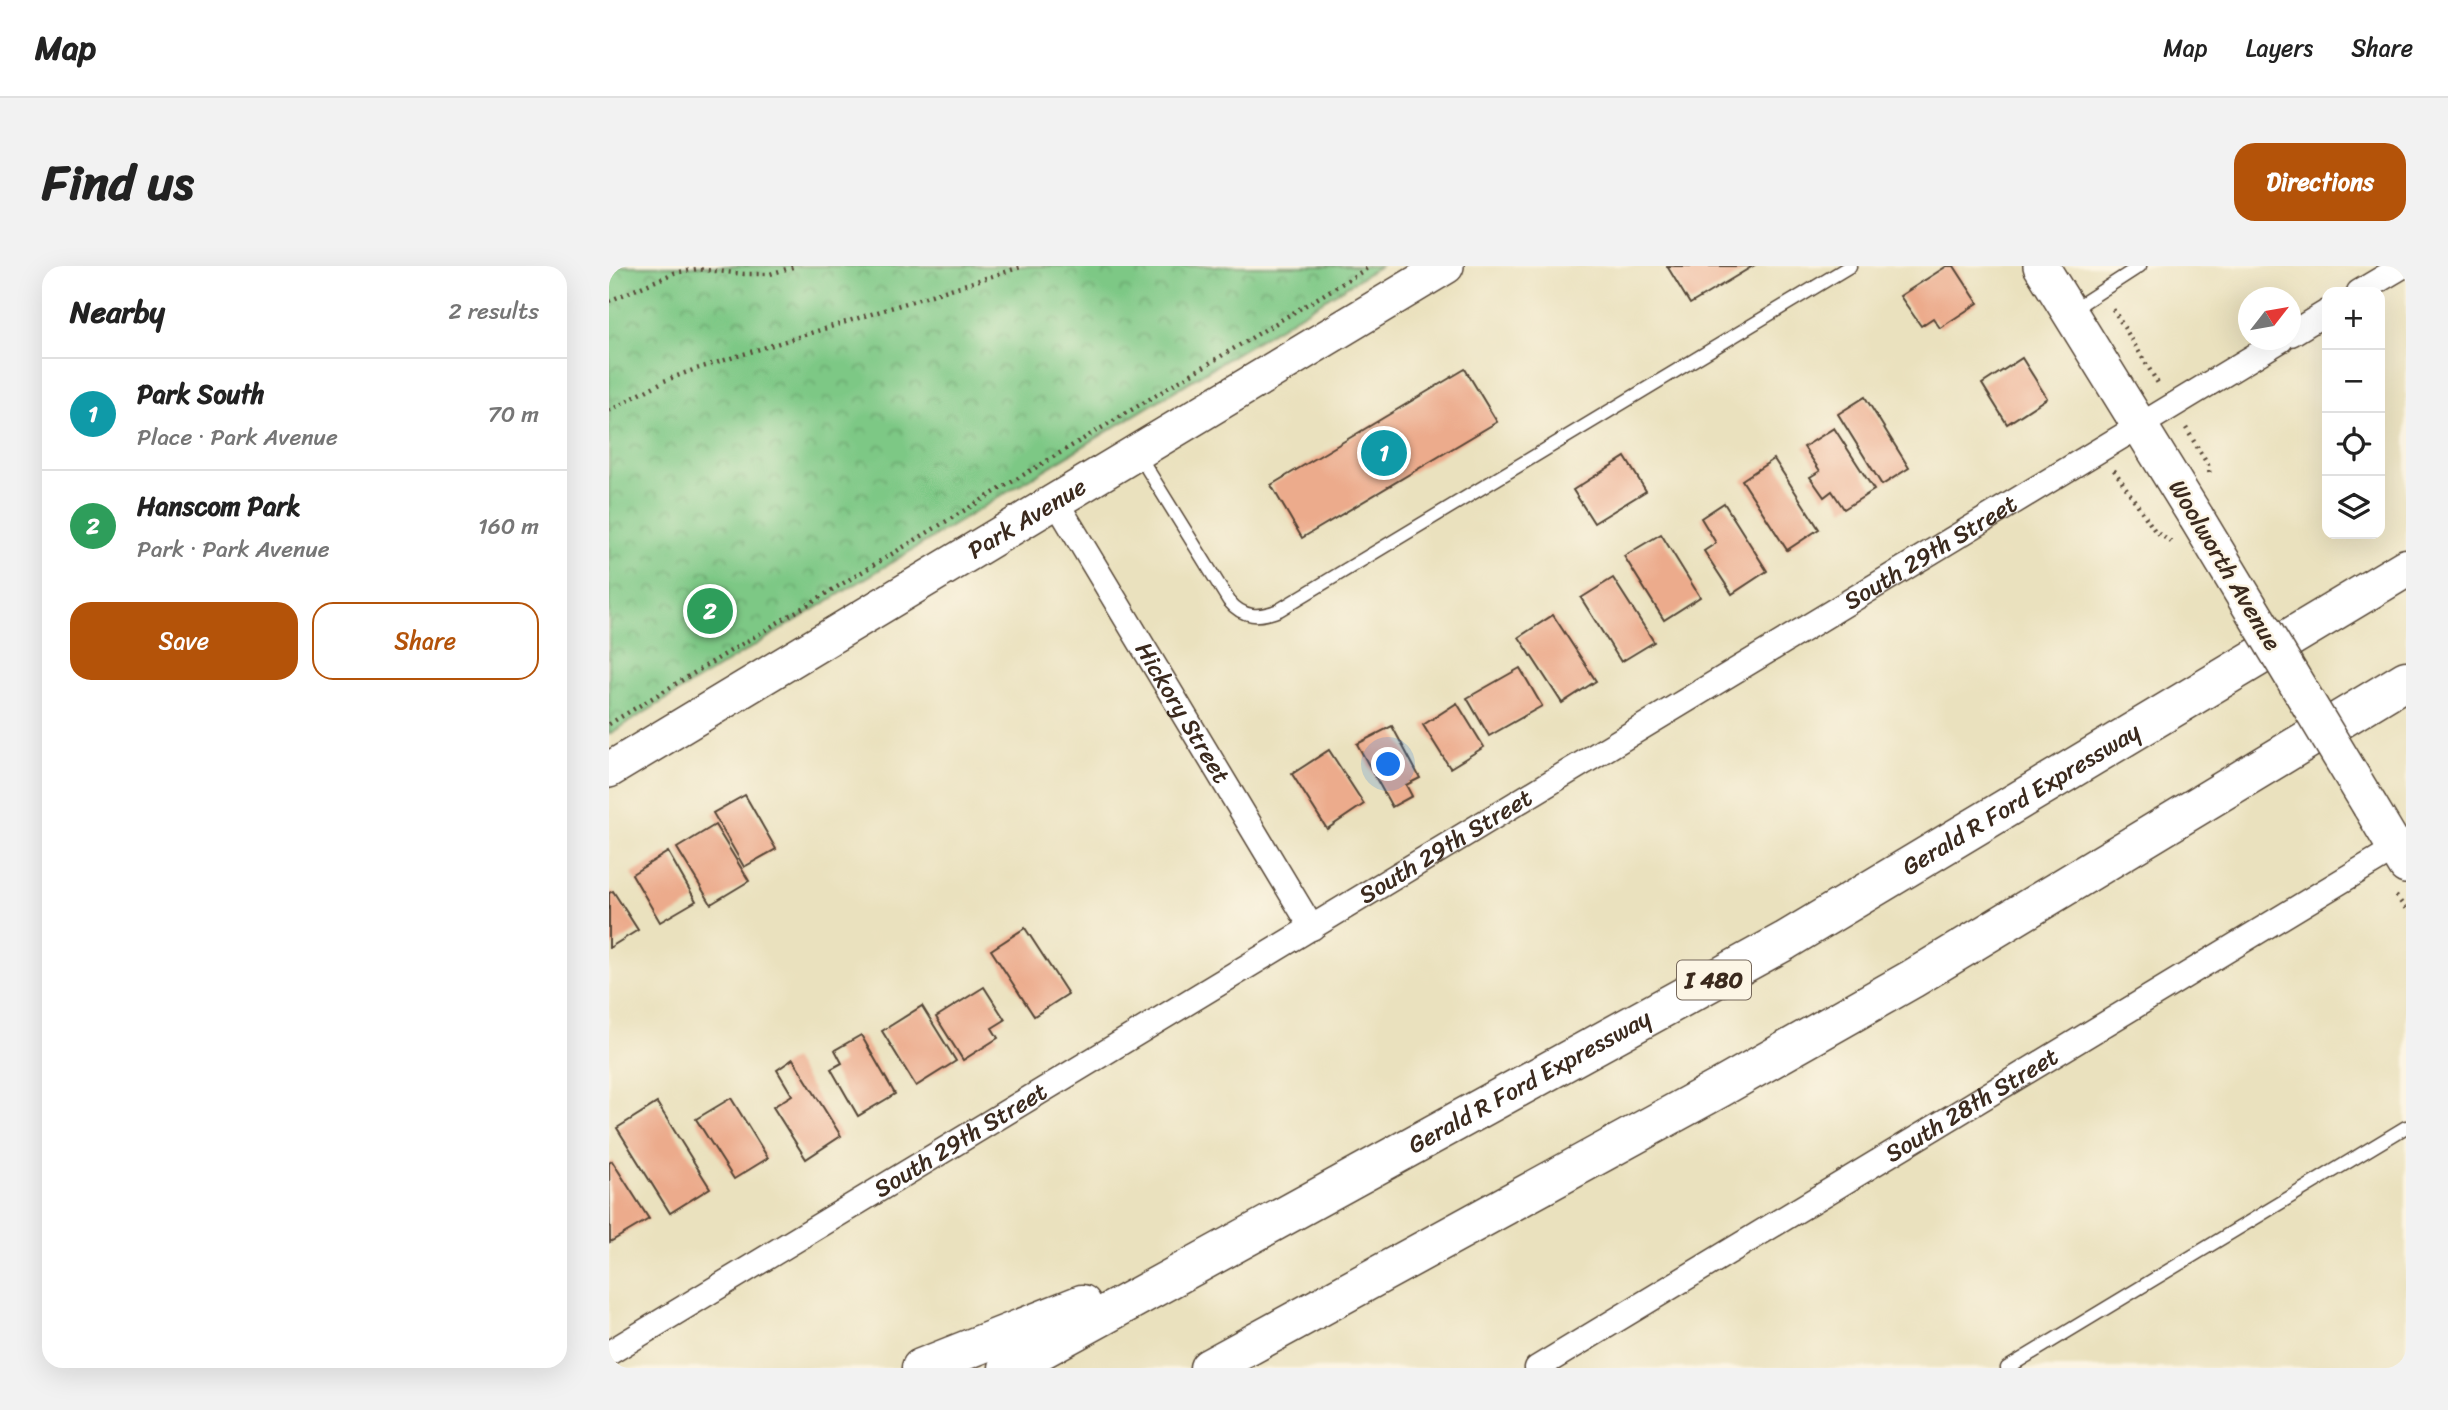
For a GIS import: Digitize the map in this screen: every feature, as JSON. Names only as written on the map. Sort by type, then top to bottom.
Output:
[{"type":"highway","name":"Gerald R Ford Expressway","points":[[1008,1368],[1785,941],[2406,568]]},
{"type":"highway","points":[[1209,1368],[1720,1088],[1912,979],[2406,680]]},
{"type":"highway","points":[[921,1368],[1244,1239]]},
{"type":"highway","points":[[1261,1368],[1419,1253]]},
{"type":"street","name":"Park Avenue","points":[[609,770],[1446,266]]},
{"type":"street","name":"Woolworth Avenue","points":[[2041,266],[2370,806],[2403,852]]},
{"type":"street","points":[[2367,287],[2403,266]]},
{"type":"street","points":[[2301,328],[2322,315]]},
{"type":"street","name":"South 29th Street","points":[[609,1353],[2264,350]]},
{"type":"street","name":"Hickory Street","points":[[1055,500],[1312,928]]},
{"type":"street","name":"South 28th Street","points":[[1537,1368],[1574,1359],[2403,852]]},
{"type":"lane","points":[[1136,451],[1234,608],[1256,617],[1266,615],[1279,610],[1850,266]]},
{"type":"lane","points":[[2069,312],[2140,266]]},
{"type":"lane","points":[[2007,1368],[2406,1127]]},
{"type":"path","points":[[609,301],[674,273],[697,270],[770,274],[796,266]]},
{"type":"path","points":[[609,411],[664,381],[693,370],[1024,266]]},
{"type":"path","points":[[609,724],[1371,266]]},
{"type":"path","points":[[2101,449],[2155,531],[2175,545]]},
{"type":"green space","points":[[609,266],[1380,266],[609,734]]},
{"type":"building","points":[[1667,266],[1753,266],[1690,304]]},
{"type":"building","points":[[1947,266],[1954,266],[1978,303],[1940,328],[1933,318],[1921,326],[1900,296]]},
{"type":"building","points":[[2022,358],[2047,398],[2007,424],[1982,384]]},
{"type":"building","points":[[1465,369],[1497,422],[1302,538],[1271,485]]},
{"type":"building","points":[[1865,397],[1909,468],[1882,485],[1838,414]]},
{"type":"building","points":[[1834,428],[1874,490],[1844,509],[1832,491],[1824,497],[1810,477],[1820,471],[1804,447]]},
{"type":"building","points":[[1625,457],[1646,491],[1594,523],[1573,490]]},
{"type":"building","points":[[1774,459],[1819,529],[1787,550],[1742,480]]},
{"type":"building","points":[[1724,503],[1767,571],[1732,594],[1704,551],[1716,543],[1701,518]]},
{"type":"building","points":[[1661,534],[1700,597],[1664,620],[1624,556]]},
{"type":"building","points":[[1613,578],[1654,642],[1621,662],[1581,598]]},
{"type":"building","points":[[1553,615],[1596,681],[1562,703],[1519,637]]},
{"type":"building","points":[[1520,668],[1542,706],[1489,736],[1467,698]]},
{"type":"building","points":[[1457,703],[1484,747],[1450,768],[1423,725]]},
{"type":"building","points":[[1392,726],[1420,778],[1406,785],[1412,796],[1392,807],[1357,744]]},
{"type":"building","points":[[1329,750],[1364,804],[1327,829],[1292,774]]},
{"type":"building","points":[[745,795],[776,849],[744,867],[713,813]]},
{"type":"building","points":[[715,825],[749,881],[711,904],[677,848]]},
{"type":"building","points":[[668,852],[696,901],[660,922],[632,874]]},
{"type":"building","points":[[613,891],[638,930],[609,948],[609,893]]},
{"type":"building","points":[[1025,928],[1068,994],[1034,1016],[991,950]]},
{"type":"building","points":[[984,987],[1005,1020],[992,1028],[998,1038],[963,1060],[936,1017]]},
{"type":"building","points":[[922,1006],[956,1061],[916,1086],[882,1031]]},
{"type":"building","points":[[861,1035],[895,1094],[858,1116],[831,1069],[842,1063],[835,1050]]},
{"type":"building","points":[[793,1059],[841,1136],[806,1159],[773,1107],[792,1095],[777,1070]]},
{"type":"building","points":[[731,1098],[768,1158],[734,1179],[696,1119]]},
{"type":"building","points":[[657,1103],[710,1188],[670,1213],[617,1128]]},
{"type":"building","points":[[612,1161],[649,1219],[610,1242],[609,1163]]},
{"type":"place","name":"Park South","points":[[1384,453]]},
{"type":"place","name":"Hanscom Park","points":[[710,611]]}]
